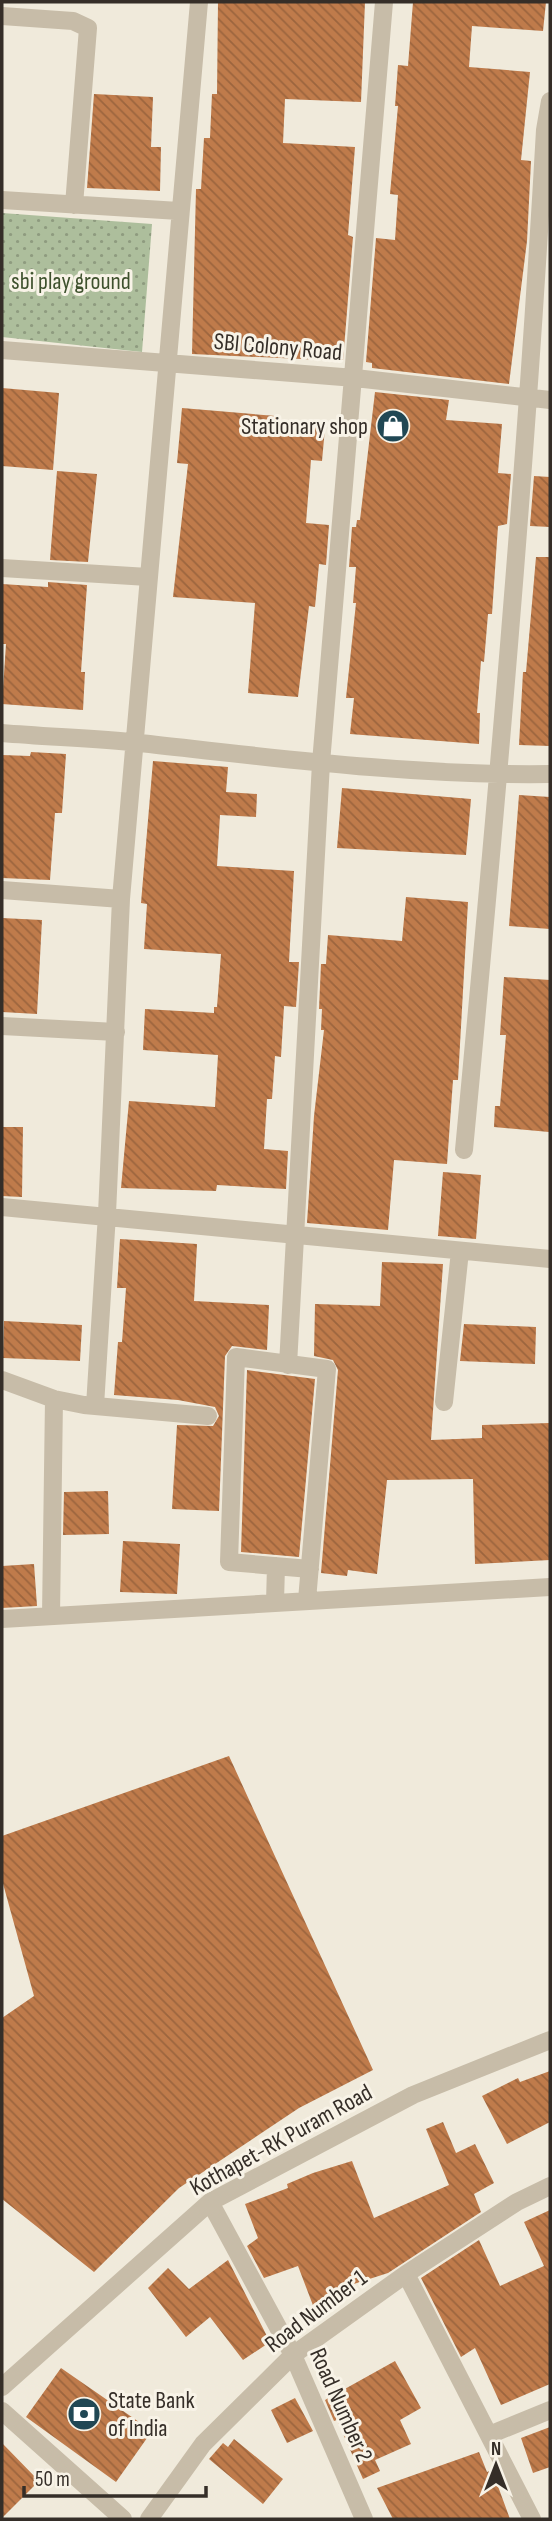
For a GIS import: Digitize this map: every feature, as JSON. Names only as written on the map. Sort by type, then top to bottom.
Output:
[{"type":"street","points":[[89,1406],[107,1214],[121,900],[199,2]]},
{"type":"street","points":[[288,1364],[321,763],[355,378],[384,2]]},
{"type":"street","points":[[2,16],[73,21],[88,28],[74,205]]},
{"type":"street","points":[[464,1150],[500,775],[530,399],[545,130],[550,101]]},
{"type":"street","points":[[2,200],[179,211]]},
{"type":"street","name":"SBI Colony Road","points":[[2,350],[355,378],[550,400]]},
{"type":"street","points":[[2,568],[148,577]]},
{"type":"street","points":[[2,733],[136,742],[321,763],[500,775],[550,774]]},
{"type":"street","points":[[2,890],[121,900]]},
{"type":"street","points":[[2,1026],[116,1032]]},
{"type":"street","points":[[2,1207],[107,1214],[294,1236],[550,1259]]},
{"type":"street","points":[[444,1402],[460,1251]]},
{"type":"street","points":[[307,1600],[310,1569],[327,1368],[236,1357],[229,1562],[310,1569]]},
{"type":"street","points":[[2,1380],[54,1399],[89,1406],[208,1416]]},
{"type":"street","points":[[51,1616],[54,1399]]},
{"type":"street","points":[[275,1602],[276,1566]]},
{"type":"street","points":[[2,1619],[550,1587]]},
{"type":"street","name":"Kothapet-RK Puram Road","points":[[2,2387],[210,2202],[413,2095],[550,2039]]},
{"type":"street","name":"Road Number 1","points":[[149,2519],[203,2444],[293,2355],[406,2274],[517,2202],[550,2186]]},
{"type":"street","name":"Road Number 2","points":[[210,2202],[293,2355],[364,2519]]},
{"type":"street","points":[[406,2274],[463,2391],[532,2519]]},
{"type":"street","points":[[489,2435],[550,2410]]},
{"type":"street","points":[[2,2411],[123,2519]]},
{"type":"green space","name":"sbi play ground","points":[[2,213],[152,224],[142,352],[2,337]]},
{"type":"building","points":[[218,2],[365,2],[361,102],[285,99],[283,143],[355,147],[348,235],[353,237],[343,361],[192,354],[196,189],[201,189],[204,138],[210,138],[212,94],[217,94]]},
{"type":"building","points":[[413,2],[546,2],[543,31],[472,26],[469,67],[530,72],[521,160],[531,161],[527,241],[509,384],[372,368],[372,363],[366,362],[376,238],[395,240],[398,195],[390,194],[398,106],[395,106],[398,65],[408,66]]},
{"type":"building","points":[[94,94],[153,97],[151,147],[161,147],[160,191],[87,188]]},
{"type":"building","points":[[2,388],[59,393],[53,470],[2,466]]},
{"type":"building","points":[[375,392],[449,400],[446,420],[502,424],[498,473],[511,474],[507,524],[498,526],[492,614],[488,614],[484,662],[481,661],[477,713],[480,713],[479,744],[350,734],[354,698],[346,698],[356,603],[353,603],[356,567],[349,567],[352,527],[356,527],[357,520],[360,520]]},
{"type":"building","points":[[182,408],[276,416],[276,424],[325,428],[322,461],[311,460],[306,523],[329,525],[326,565],[319,564],[315,607],[309,606],[298,697],[248,693],[255,603],[173,597],[188,464],[177,463]]},
{"type":"building","points":[[57,471],[97,474],[88,562],[50,560]]},
{"type":"building","points":[[534,476],[550,477],[550,527],[530,526]]},
{"type":"building","points":[[536,557],[550,557],[550,746],[519,745],[523,672],[526,672]]},
{"type":"building","points":[[48,582],[87,585],[81,672],[85,672],[83,710],[2,704],[6,644],[2,644],[2,584],[48,587]]},
{"type":"building","points":[[31,752],[66,754],[62,813],[55,813],[50,880],[2,878],[2,755],[30,756]]},
{"type":"building","points":[[153,761],[228,767],[226,792],[257,794],[256,817],[220,815],[217,866],[294,871],[289,962],[299,962],[296,1007],[284,1006],[281,1057],[275,1056],[272,1099],[267,1099],[264,1149],[288,1151],[286,1189],[217,1185],[216,1191],[121,1188],[129,1101],[215,1107],[218,1055],[143,1050],[145,1009],[214,1013],[214,1007],[217,1007],[221,954],[144,949],[147,904],[141,903]]},
{"type":"building","points":[[342,788],[471,799],[466,855],[337,848]]},
{"type":"building","points":[[519,795],[550,797],[550,929],[509,926]]},
{"type":"building","points":[[406,897],[468,902],[458,1080],[453,1080],[447,1164],[394,1160],[388,1230],[307,1223],[314,1116],[324,1030],[321,1030],[322,1009],[319,1009],[321,964],[326,964],[328,935],[402,941]]},
{"type":"building","points":[[2,918],[42,920],[37,1014],[2,1012]]},
{"type":"building","points":[[504,977],[550,980],[549,1132],[494,1127],[495,1106],[500,1106],[506,1035],[500,1035]]},
{"type":"building","points":[[2,1127],[23,1127],[22,1197],[2,1196]]},
{"type":"building","points":[[443,1172],[481,1175],[476,1239],[438,1236]]},
{"type":"building","points":[[120,1239],[197,1244],[194,1301],[269,1305],[267,1350],[232,1346],[225,1356],[219,1511],[172,1509],[177,1425],[213,1426],[219,1416],[215,1407],[178,1400],[114,1395],[126,1288],[117,1288]]},
{"type":"building","points":[[382,1262],[443,1264],[431,1440],[482,1438],[482,1425],[550,1423],[550,1560],[475,1564],[473,1479],[387,1480],[377,1574],[348,1570],[347,1576],[321,1573],[338,1370],[333,1360],[314,1356],[315,1304],[380,1306]]},
{"type":"building","points":[[4,1321],[82,1325],[80,1361],[3,1358]]},
{"type":"building","points":[[464,1324],[536,1327],[535,1364],[460,1361]]},
{"type":"building","points":[[247,1370],[315,1379],[299,1557],[241,1552]]},
{"type":"building","points":[[108,1491],[109,1534],[63,1535],[64,1492]]},
{"type":"building","points":[[123,1541],[180,1544],[177,1594],[120,1592]]},
{"type":"building","points":[[34,1564],[37,1606],[2,1608],[2,1566]]},
{"type":"building","points":[[229,1756],[373,2070],[299,2108],[179,2188],[94,2272],[2,2199],[2,2018],[34,1996],[2,1880],[2,1836]]},
{"type":"building","points":[[550,2071],[550,2122],[507,2144],[482,2096],[518,2078],[520,2082]]},
{"type":"building","points":[[443,2122],[456,2153],[475,2144],[494,2183],[474,2194],[481,2212],[388,2273],[329,2292],[333,2301],[314,2308],[298,2266],[264,2278],[247,2246],[258,2238],[245,2204],[288,2188],[287,2184],[313,2173],[352,2161],[374,2218],[449,2185],[426,2129]]},
{"type":"building","points":[[550,2210],[550,2384],[501,2405],[475,2348],[461,2357],[421,2278],[479,2240],[500,2286],[544,2266],[524,2222]]},
{"type":"building","points":[[228,2260],[270,2342],[243,2360],[210,2317],[186,2337],[148,2288],[168,2268],[189,2289]]},
{"type":"building","points":[[395,2361],[421,2408],[400,2420],[411,2444],[375,2460],[380,2471],[363,2479],[337,2420],[334,2421],[325,2400]]},
{"type":"building","points":[[61,2368],[152,2431],[116,2482],[26,2417]]},
{"type":"building","points":[[295,2398],[313,2431],[287,2443],[271,2410]]},
{"type":"building","points":[[550,2427],[550,2467],[533,2473],[521,2438]]},
{"type":"building","points":[[234,2439],[283,2479],[263,2504],[209,2459],[223,2443],[228,2447]]},
{"type":"building","points":[[2,2443],[39,2481],[2,2518]]},
{"type":"building","points":[[479,2452],[487,2472],[492,2470],[510,2519],[393,2519],[377,2488]]},
{"type":"place","name":"Stationary shop","points":[[393,426]]},
{"type":"place","name":"State Bank of India","points":[[84,2414]]}]
